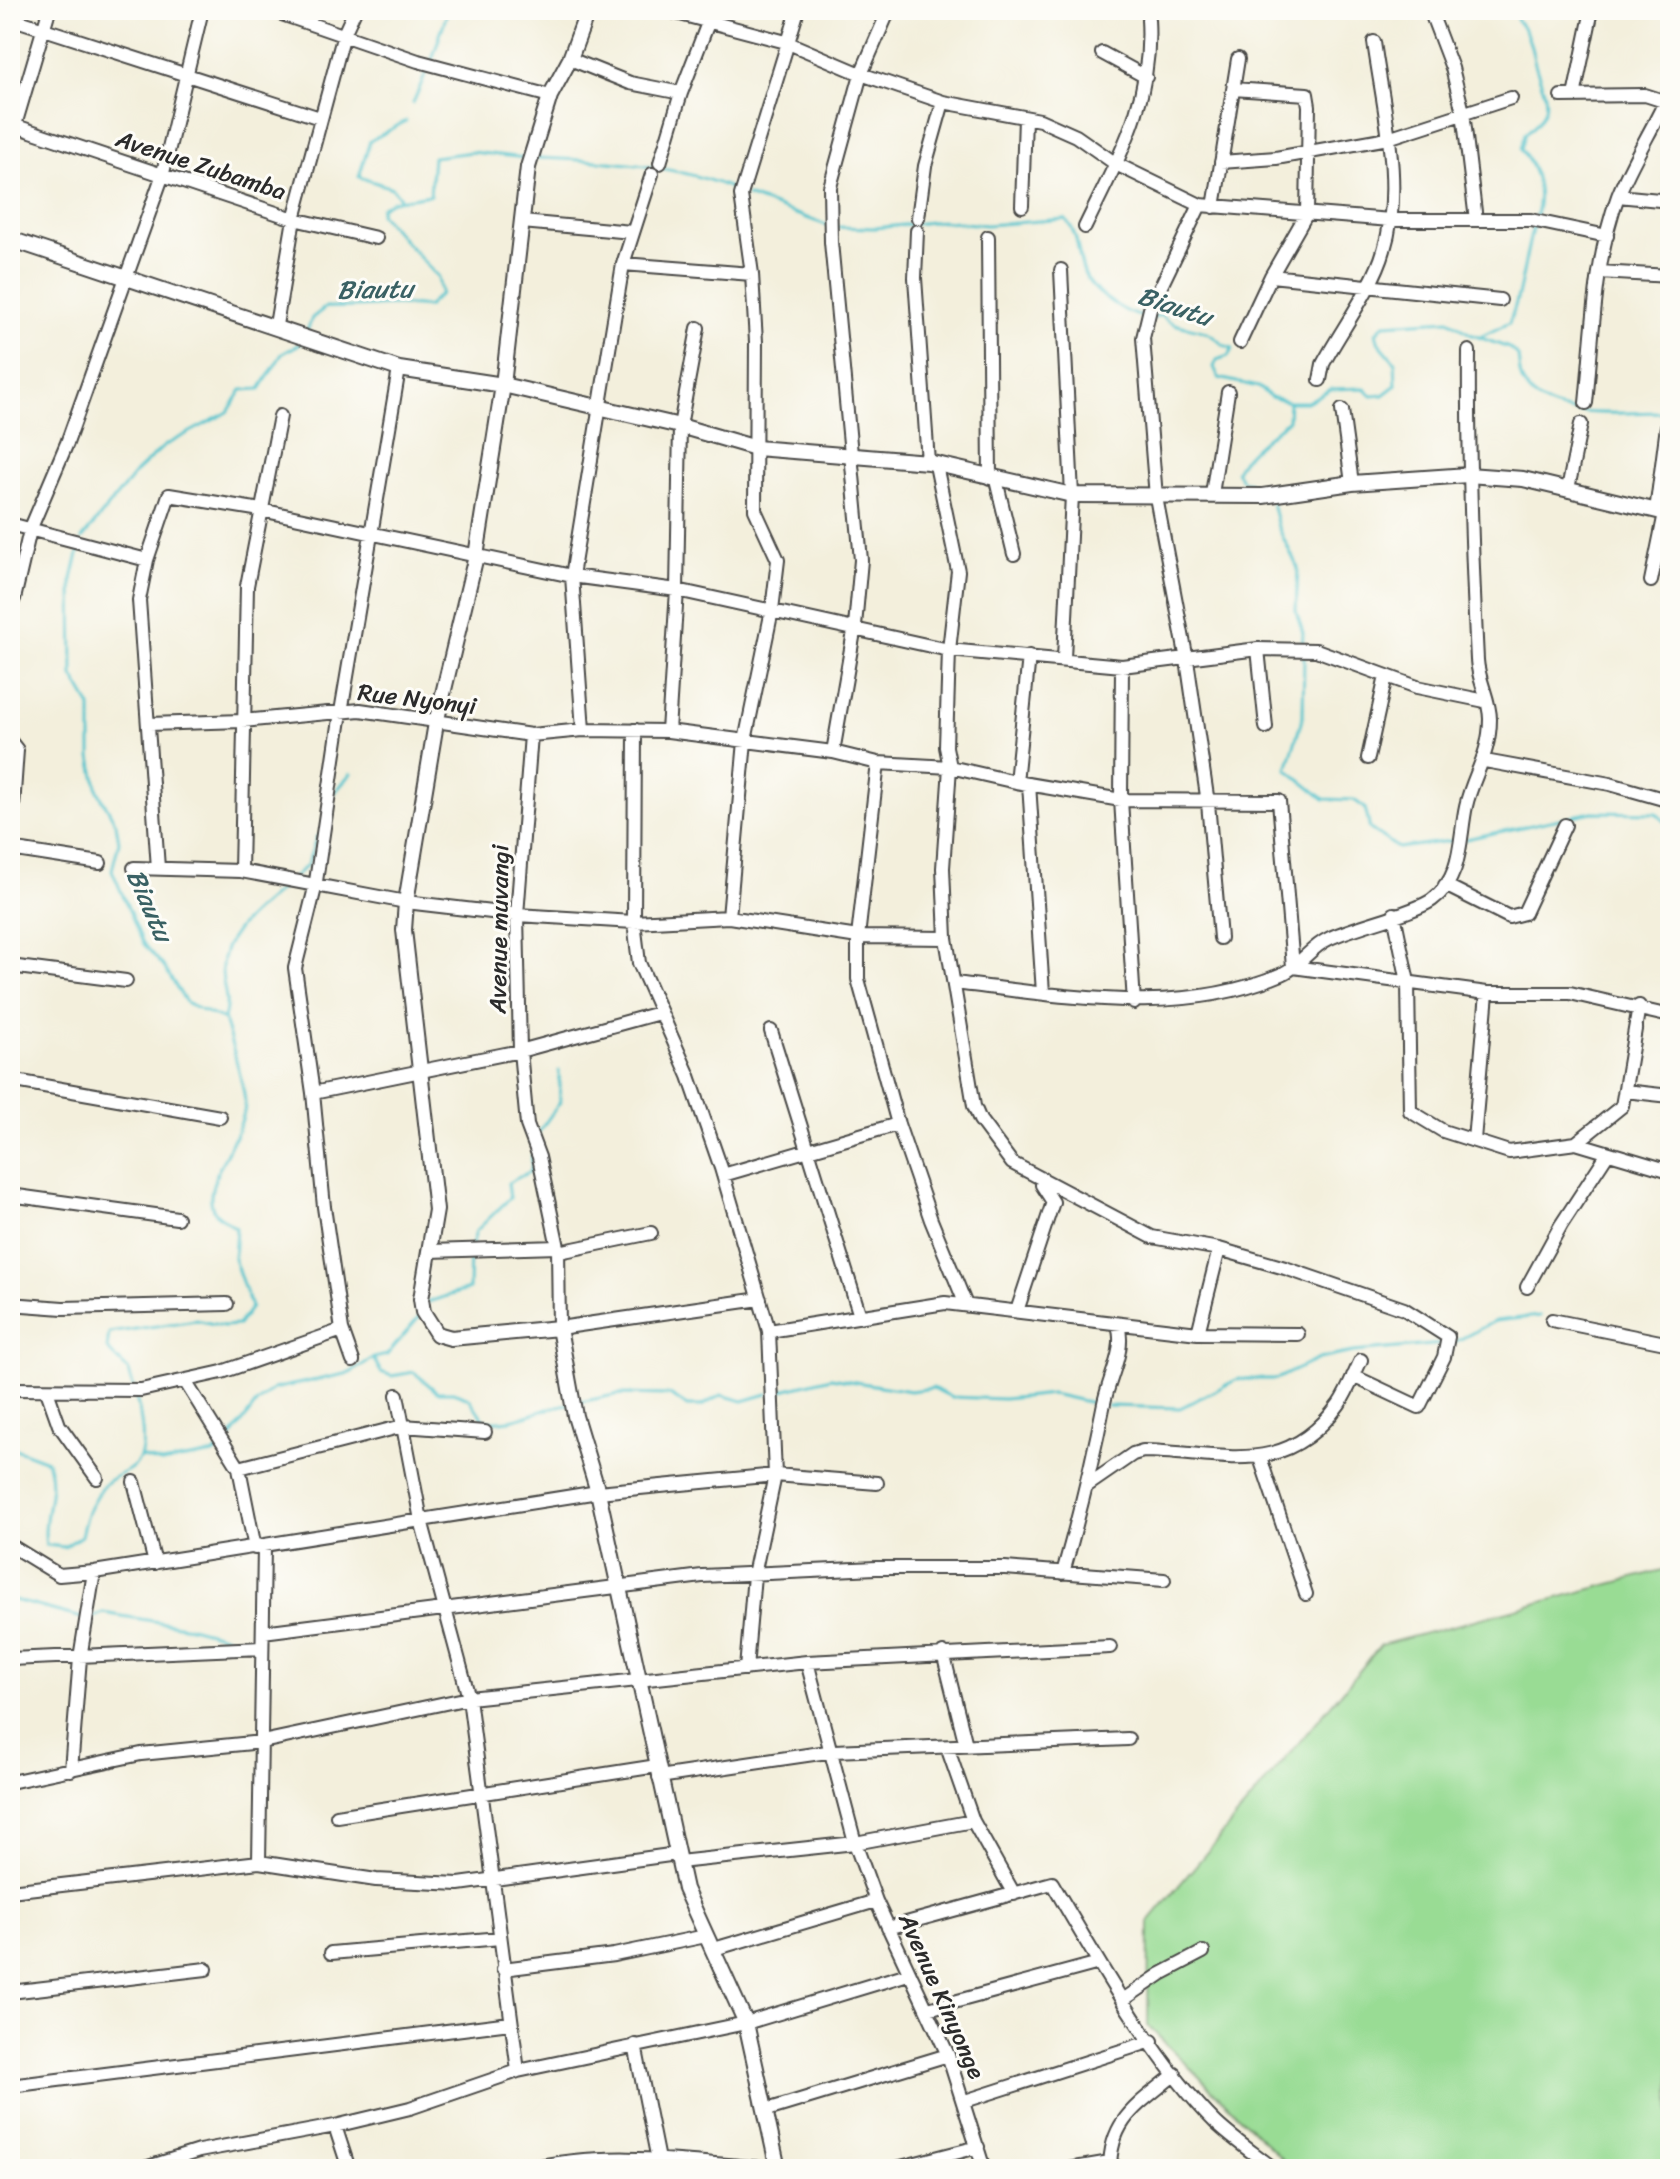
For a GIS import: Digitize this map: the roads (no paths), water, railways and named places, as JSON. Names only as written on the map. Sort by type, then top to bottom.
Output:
[{"type":"street","points":[[10,142],[12,125],[49,10]]},
{"type":"street","points":[[14,599],[30,530],[67,443],[162,177],[202,10]]},
{"type":"street","points":[[270,10],[418,61],[550,96]]},
{"type":"street","points":[[276,325],[294,219],[344,34],[355,10]]},
{"type":"street","points":[[665,10],[710,16],[943,102],[1040,120],[1076,136],[1116,164],[1200,205],[1391,220],[1536,222],[1607,236]]},
{"type":"street","points":[[729,917],[745,741],[772,610],[778,560],[755,510],[752,274],[741,191],[798,10]]},
{"type":"street","points":[[833,752],[855,626],[861,560],[831,242],[830,187],[861,74],[889,10]]},
{"type":"street","points":[[1586,403],[1599,272],[1607,236],[1618,196],[1668,98],[1645,95],[1567,96],[1592,10]]},
{"type":"street","points":[[585,11],[570,59],[550,96],[530,160],[503,385],[476,556],[436,723],[406,902],[404,930],[436,1210],[421,1299],[423,1312],[437,1334],[451,1338],[559,1328],[760,1299]]},
{"type":"street","points":[[1431,13],[1452,68],[1463,112],[1476,220]]},
{"type":"street","points":[[583,730],[572,576],[602,408],[623,264],[710,16]]},
{"type":"street","points":[[10,18],[188,78],[320,118]]},
{"type":"street","points":[[1085,227],[1138,112],[1150,56],[1148,19]]},
{"type":"street","points":[[1320,380],[1323,364],[1384,253],[1391,220],[1388,138],[1374,42]]},
{"type":"street","points":[[1102,53],[1146,77]]},
{"type":"street","points":[[570,59],[630,83],[681,93]]},
{"type":"street","points":[[1214,207],[1238,59]]},
{"type":"street","points":[[1233,89],[1307,94],[1307,213],[1271,276],[1240,342]]},
{"type":"street","points":[[1221,162],[1276,158],[1308,149],[1388,138],[1511,98]]},
{"type":"street","points":[[943,102],[925,166],[917,224],[915,278],[932,464],[958,571],[949,650],[946,747],[950,767],[943,868],[946,938],[980,1120],[1012,1163],[1052,1194],[1053,1202],[1017,1311]]},
{"type":"street","points":[[1022,206],[1025,118]]},
{"type":"street","name":"Avenue Zubamba","points":[[12,125],[294,219],[376,238]]},
{"type":"street","points":[[1618,196],[1670,201]]},
{"type":"street","points":[[1200,205],[1150,309],[1143,338],[1156,497],[1187,660],[1208,803],[1220,938]]},
{"type":"street","points":[[522,222],[632,232]]},
{"type":"street","points":[[988,237],[993,479],[1014,554]]},
{"type":"street","points":[[10,239],[225,313],[276,325],[399,369],[503,385],[680,426],[756,448],[932,464],[1072,495],[1270,495],[1352,483],[1468,475],[1523,479],[1664,513]]},
{"type":"street","points":[[623,264],[752,274]]},
{"type":"street","points":[[1061,270],[1072,495],[1064,658]]},
{"type":"street","points":[[1599,272],[1670,276]]},
{"type":"street","points":[[1271,276],[1500,300]]},
{"type":"street","points":[[668,731],[677,590],[680,426],[698,328]]},
{"type":"street","points":[[954,983],[1134,1003],[1223,994],[1293,967],[1305,953],[1324,941],[1432,901],[1459,860],[1467,804],[1485,761],[1490,716],[1477,666],[1468,475],[1469,351]]},
{"type":"street","points":[[353,1361],[342,1330],[295,968],[315,888],[341,712],[399,369]]},
{"type":"street","points":[[1212,494],[1228,392]]},
{"type":"street","points":[[1669,408],[1670,398]]},
{"type":"street","points":[[1342,410],[1352,483]]},
{"type":"street","points":[[241,871],[247,586],[280,416]]},
{"type":"street","points":[[1568,489],[1581,424]]},
{"type":"street","points":[[1651,581],[1664,513],[1667,426]]},
{"type":"street","points":[[158,868],[139,600],[147,560],[169,495],[261,510],[572,576],[677,590],[855,626],[949,650],[1064,658],[1122,666],[1258,649],[1316,650],[1417,687],[1485,701]]},
{"type":"street","points":[[10,524],[147,560]]},
{"type":"street","points":[[1258,649],[1266,727]]},
{"type":"street","points":[[1029,656],[1023,783],[1043,993]]},
{"type":"street","points":[[1122,666],[1121,800],[1134,1003]]},
{"type":"street","points":[[1368,758],[1386,676]]},
{"type":"street","name":"Rue Nyonyi","points":[[149,724],[242,721],[360,710],[531,735],[583,730],[668,731],[833,752],[878,763],[950,767],[1121,800],[1208,803],[1279,801],[1293,967]]},
{"type":"street","points":[[635,730],[634,922],[639,963],[689,1076],[723,1175],[769,1331],[775,1475],[754,1575],[746,1669]]},
{"type":"street","name":"Avenue muvangi","points":[[531,735],[517,915],[520,1051],[527,1125],[539,1157],[559,1250],[559,1328]]},
{"type":"street","points":[[10,741],[17,750],[10,850],[100,863]]},
{"type":"street","points":[[1485,761],[1610,784],[1670,801]]},
{"type":"street","points":[[878,763],[858,937],[858,979],[898,1124],[931,1220],[966,1305]]},
{"type":"street","points":[[1445,885],[1509,917],[1524,913],[1565,825]]},
{"type":"street","points":[[134,868],[241,871],[292,879],[315,888],[517,915],[634,922],[729,917],[858,937],[946,938]]},
{"type":"street","points":[[1394,914],[1408,982],[1410,1111],[1443,1131],[1509,1152],[1576,1143],[1670,1171]]},
{"type":"street","points":[[10,966],[126,981]]},
{"type":"street","points":[[1293,967],[1487,993],[1570,993],[1639,1006],[1670,1016]]},
{"type":"street","points":[[1474,1140],[1487,993]]},
{"type":"street","points":[[1576,1143],[1622,1106],[1639,1006]]},
{"type":"street","points":[[313,1093],[520,1051],[659,1013]]},
{"type":"street","points":[[771,1031],[860,1316]]},
{"type":"street","points":[[10,1080],[220,1117]]},
{"type":"street","points":[[1625,1091],[1670,1096]]},
{"type":"street","points":[[723,1175],[898,1124]]},
{"type":"street","points":[[1527,1287],[1561,1225],[1608,1153]]},
{"type":"street","points":[[1034,1178],[1152,1237],[1219,1249],[1404,1309],[1448,1337],[1444,1357],[1419,1407],[1353,1376]]},
{"type":"street","points":[[10,1195],[177,1218]]},
{"type":"street","points":[[430,1251],[559,1250],[651,1233]]},
{"type":"street","points":[[1198,1333],[1219,1249]]},
{"type":"street","points":[[769,1331],[945,1303],[1198,1333],[1298,1334]]},
{"type":"street","points":[[10,1304],[63,1308],[227,1304]]},
{"type":"street","points":[[1552,1320],[1670,1344]]},
{"type":"street","points":[[1063,1573],[1088,1485],[1103,1405],[1122,1337],[1118,1325]]},
{"type":"street","points":[[528,2169],[551,2163],[658,2160],[776,2169],[767,2110],[746,2023],[685,1889],[620,1585],[573,1404],[559,1328]]},
{"type":"street","points":[[10,1389],[141,1390],[185,1381],[342,1330]]},
{"type":"street","points":[[1088,1485],[1133,1454],[1143,1451],[1260,1458],[1276,1455],[1315,1429],[1339,1403],[1361,1360]]},
{"type":"street","points":[[185,1381],[239,1468],[259,1547],[263,1632],[259,1862]]},
{"type":"street","points":[[47,1391],[59,1425],[97,1478]]},
{"type":"street","points":[[397,1395],[421,1520],[447,1607],[469,1698],[518,2071]]},
{"type":"street","points":[[239,1468],[403,1426],[485,1432]]},
{"type":"street","points":[[1260,1458],[1306,1594]]},
{"type":"street","points":[[10,1545],[59,1575],[259,1547],[598,1492],[775,1475],[877,1483]]},
{"type":"street","points":[[134,1482],[155,1563]]},
{"type":"street","points":[[263,1632],[702,1576],[876,1568],[1005,1568],[1164,1580]]},
{"type":"street","points":[[71,1770],[80,1658],[94,1572]]},
{"type":"street","points":[[10,1782],[141,1754],[262,1742],[469,1698],[807,1662],[1110,1647]]},
{"type":"street","points":[[10,1659],[262,1648]]},
{"type":"street","points":[[943,1653],[966,1745]]},
{"type":"street","name":"Avenue Kinyonge","points":[[807,1662],[834,1751],[855,1843],[908,1974],[928,2009],[948,2055],[984,2169]]},
{"type":"street","points":[[337,1816],[483,1793],[834,1751],[1128,1739]]},
{"type":"street","points":[[947,1747],[973,1821],[1014,1894]]},
{"type":"street","points":[[10,1891],[259,1862],[376,1880],[459,1884],[678,1858],[855,1843],[973,1821]]},
{"type":"street","points":[[888,1928],[1052,1883],[1099,1963],[1175,2074],[1216,2123],[1274,2169]]},
{"type":"street","points":[[503,1969],[710,1942],[876,1901]]},
{"type":"street","points":[[331,1953],[500,1938]]},
{"type":"street","points":[[1123,2000],[1161,1974],[1203,1952]]},
{"type":"street","points":[[928,2009],[1099,1963]]},
{"type":"street","points":[[10,1992],[206,1969]]},
{"type":"street","points":[[142,2169],[199,2151],[335,2126],[410,2108],[518,2071],[746,2023],[908,1974]]},
{"type":"street","points":[[10,2086],[510,2023]]},
{"type":"street","points":[[965,2101],[1152,2041]]},
{"type":"street","points":[[635,2045],[658,2160]]},
{"type":"street","points":[[767,2110],[948,2055]]},
{"type":"street","points":[[1069,2169],[1113,2167],[1111,2142],[1120,2121],[1175,2074]]},
{"type":"street","points":[[335,2126],[349,2169]]},
{"type":"street","points":[[893,2169],[978,2147]]},
{"type":"street","points":[[75,2169],[93,2169]]},
{"type":"waterway","points":[[432,60],[448,10]]},
{"type":"waterway","points":[[1518,10],[1516,19],[1528,38],[1546,100],[1542,116],[1525,134],[1521,149],[1537,180],[1539,197],[1536,215]]},
{"type":"waterway","points":[[413,103],[429,66]]},
{"type":"waterway","points":[[400,198],[392,188],[359,177],[370,141],[406,121]]},
{"type":"waterway","name":"Biautu","points":[[307,331],[312,318],[326,307],[427,307],[441,293],[438,277],[380,214],[381,207],[392,201],[430,195],[433,157],[472,152],[525,158]]},
{"type":"waterway","name":"Biautu","points":[[536,158],[612,162],[665,169],[736,191]]},
{"type":"waterway","name":"Biautu","points":[[747,196],[826,225]]},
{"type":"waterway","name":"Biautu","points":[[833,227],[875,228],[941,221],[986,225],[1065,219],[1074,232],[1087,279],[1105,298],[1145,317]]},
{"type":"waterway","points":[[1480,337],[1509,323],[1533,226]]},
{"type":"waterway","name":"Biautu","points":[[1153,318],[1161,315],[1173,323],[1205,332],[1233,348],[1228,356],[1217,360],[1214,367],[1219,378],[1258,387],[1271,397],[1289,402],[1307,402],[1331,389],[1364,388],[1372,396],[1383,395],[1396,385],[1395,362],[1379,343],[1376,333],[1384,324],[1449,320],[1470,334],[1509,348],[1518,356],[1522,380],[1532,394],[1547,404],[1587,412],[1667,412]]},
{"type":"waterway","name":"Biautu","points":[[82,539],[137,471],[164,446],[228,412],[242,390],[260,389],[282,354],[303,342]]},
{"type":"waterway","points":[[1263,490],[1241,479],[1236,471],[1252,450],[1288,420],[1289,402]]},
{"type":"waterway","points":[[1271,499],[1278,527],[1298,568],[1296,611],[1303,633],[1302,648]]},
{"type":"waterway","name":"Biautu","points":[[80,546],[72,579],[73,676],[91,707],[91,757],[98,791],[116,824],[119,842],[112,870],[143,943],[164,967],[187,1004],[224,1020],[245,1104],[238,1131],[216,1176],[211,1203],[216,1213],[236,1228],[234,1259],[251,1307],[238,1325],[223,1326],[196,1320],[109,1333],[107,1349],[129,1371],[133,1386]]},
{"type":"waterway","points":[[1304,655],[1303,716],[1287,769],[1324,799],[1354,800],[1365,808],[1370,829],[1398,848],[1458,840]]},
{"type":"waterway","points":[[335,792],[351,774]]},
{"type":"waterway","points":[[1466,839],[1592,812],[1656,813],[1670,826]]},
{"type":"waterway","points":[[294,877],[307,865],[317,836]]},
{"type":"waterway","points":[[224,1019],[226,999],[222,969],[228,943],[244,921],[285,885]]},
{"type":"waterway","points":[[536,1136],[560,1102],[559,1071]]},
{"type":"waterway","points":[[472,1245],[476,1231],[510,1198],[508,1183],[531,1171],[532,1155]]},
{"type":"waterway","points":[[428,1302],[469,1289],[470,1253]]},
{"type":"waterway","points":[[374,1358],[387,1355],[420,1316]]},
{"type":"waterway","points":[[1451,1344],[1495,1321],[1540,1316]]},
{"type":"waterway","points":[[1108,1406],[1180,1408],[1238,1379],[1276,1379],[1319,1359],[1353,1352],[1443,1344]]},
{"type":"waterway","points":[[227,1443],[256,1404],[273,1389],[350,1373],[373,1358],[381,1372],[392,1376],[414,1372],[437,1392],[453,1392],[469,1398],[484,1420],[516,1419],[569,1404]]},
{"type":"waterway","points":[[775,1392],[831,1378],[910,1391],[933,1388],[951,1397],[1004,1399],[1052,1394],[1101,1405]]},
{"type":"waterway","name":"Biautu","points":[[10,1447],[47,1461],[51,1482],[46,1545],[64,1547],[81,1536],[89,1508],[100,1490],[134,1466],[140,1457],[142,1434],[135,1394]]},
{"type":"waterway","points":[[576,1403],[619,1394],[670,1395],[687,1406],[702,1406],[721,1395],[743,1401],[767,1394]]},
{"type":"waterway","points":[[140,1457],[161,1463],[214,1454],[221,1448]]},
{"type":"waterway","points":[[10,1599],[82,1618]]},
{"type":"waterway","points":[[91,1618],[103,1613],[190,1627],[247,1642]]}]
